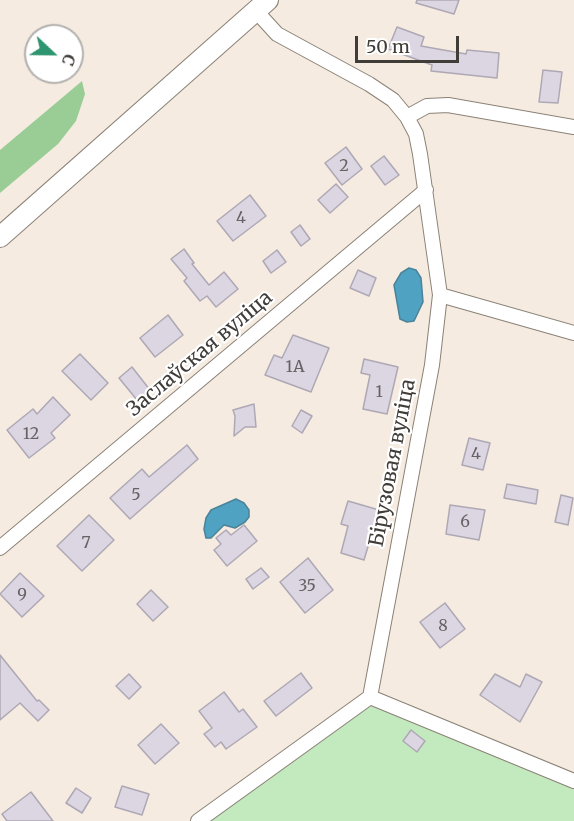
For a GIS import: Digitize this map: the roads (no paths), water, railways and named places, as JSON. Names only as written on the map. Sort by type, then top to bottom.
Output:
[{"type":"main road","points":[[0,237],[262,5]]},
{"type":"street","name":"Бірузовая вуліца","points":[[262,5],[277,34],[369,84],[393,100],[407,117],[416,135],[426,190],[440,296],[432,365],[370,697]]},
{"type":"street","points":[[407,117],[427,106],[448,105],[574,127]]},
{"type":"street","name":"Заслаўская вуліца","points":[[0,548],[426,190]]},
{"type":"street","points":[[440,296],[574,333]]},
{"type":"street","points":[[198,821],[370,697],[574,781]]},
{"type":"water","points":[[409,268],[416,270],[421,278],[423,302],[414,321],[407,322],[400,319],[394,285],[401,273]]},
{"type":"water","points":[[236,499],[244,503],[249,510],[249,517],[235,528],[224,525],[211,538],[206,538],[204,529],[206,518],[211,510]]}]
